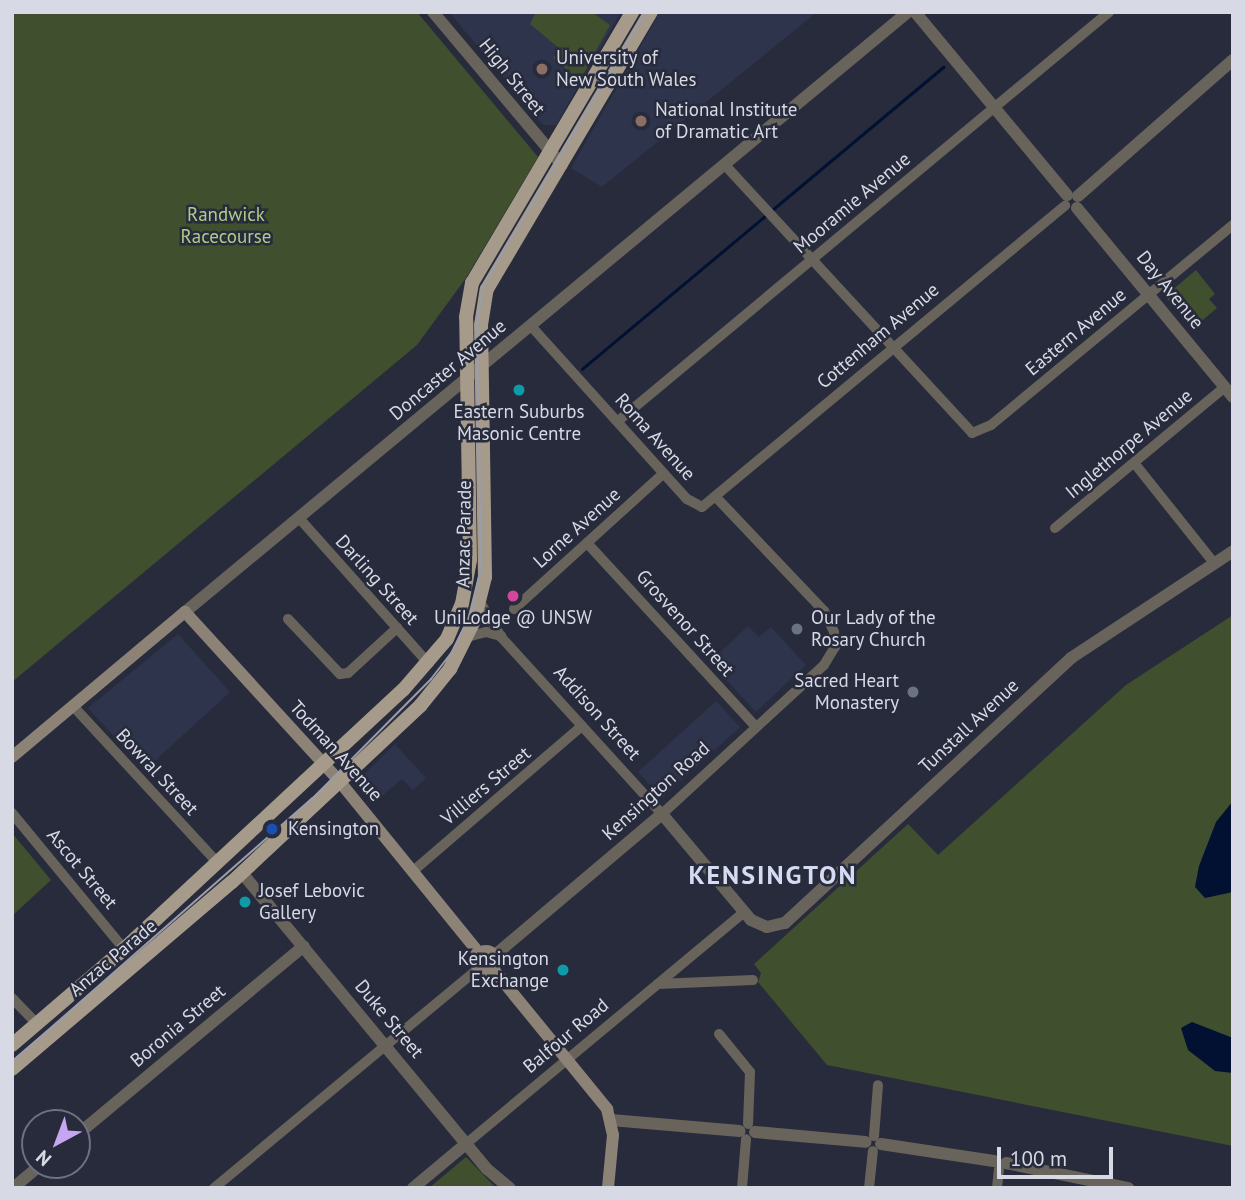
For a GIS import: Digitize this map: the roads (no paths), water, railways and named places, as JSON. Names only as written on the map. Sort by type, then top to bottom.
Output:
[{"type":"main road","name":"Anzac Parade","points":[[12,1045],[124,949],[429,664],[453,627],[469,578],[467,317],[472,283],[632,12]]},
{"type":"main road","name":"Anzac Parade","points":[[12,1069],[242,873],[340,782],[431,695],[467,637],[480,602],[486,547],[482,316],[490,282],[652,12]]},
{"type":"main road","name":"Doncaster Avenue","points":[[12,757],[185,612]]},
{"type":"main road","name":"Todman Avenue","points":[[185,612],[340,782],[480,954]]},
{"type":"main road","points":[[493,970],[495,955],[480,954],[479,968],[493,970],[568,1059],[611,1120],[608,1188]]},
{"type":"street","name":"High Street","points":[[433,12],[562,165]]},
{"type":"street","name":"Doncaster Avenue","points":[[185,612],[908,12]]},
{"type":"street","name":"Day Avenue","points":[[915,12],[1229,392]]},
{"type":"street","name":"Mooramie Avenue","points":[[618,421],[1109,12]]},
{"type":"street","name":"Cottenham Avenue","points":[[715,496],[1072,201],[1233,61]]},
{"type":"street","points":[[724,164],[892,350]]},
{"type":"street","name":"Eastern Avenue","points":[[892,350],[972,433],[991,425],[1233,225]]},
{"type":"street","name":"Roma Avenue","points":[[531,326],[694,505],[702,507],[715,496]]},
{"type":"street","name":"Inglethorpe Avenue","points":[[1055,528],[1229,392]]},
{"type":"street","points":[[1135,464],[1214,563]]},
{"type":"street","name":"Lorne Avenue","points":[[513,609],[664,473]]},
{"type":"street","name":"Kensington Road","points":[[495,955],[662,814],[824,665],[835,647],[830,623],[802,597],[787,574],[715,496]]},
{"type":"street","name":"Darling Street","points":[[299,519],[429,664]]},
{"type":"street","name":"Grosvenor Street","points":[[587,543],[756,727]]},
{"type":"street","name":"Tunstall Avenue","points":[[744,912],[767,927],[793,917],[1071,658],[1233,551]]},
{"type":"street","name":"Addison Street","points":[[480,602],[501,636],[662,814],[744,912]]},
{"type":"street","points":[[288,619],[340,674],[348,673],[397,628]]},
{"type":"street","points":[[467,637],[486,632],[501,636]]},
{"type":"street","name":"Bowral Street","points":[[73,706],[216,861]]},
{"type":"street","name":"Villiers Street","points":[[412,872],[582,726]]},
{"type":"street","name":"Ascot Street","points":[[12,813],[124,949]]},
{"type":"street","name":"Duke Street","points":[[242,873],[492,1175],[509,1188]]},
{"type":"street","name":"Balfour Road","points":[[413,1188],[744,912]]},
{"type":"street","name":"Boronia Street","points":[[91,1123],[304,946]]},
{"type":"street","points":[[214,1188],[479,968]]},
{"type":"street","points":[[658,984],[753,980]]},
{"type":"street","points":[[12,998],[36,1023]]},
{"type":"street","points":[[719,1034],[750,1072],[742,1188]]},
{"type":"street","points":[[869,1188],[878,1085]]},
{"type":"street","points":[[611,1120],[873,1143],[1128,1188]]},
{"type":"street","points":[[997,1188],[1000,1164]]},
{"type":"waterway","points":[[582,369],[943,67]]},
{"type":"tram line","points":[[12,1062],[313,798],[431,679],[453,651],[472,610],[481,567],[477,324],[483,286],[646,12]]},
{"type":"place","name":"University of New South Wales","points":[[542,69]]},
{"type":"place","name":"National Institute of Dramatic Art","points":[[641,121]]},
{"type":"place","name":"Eastern Suburbs Masonic Centre","points":[[519,390]]},
{"type":"place","name":"UniLodge @ UNSW","points":[[513,596]]},
{"type":"place","name":"Our Lady of the Rosary Church","points":[[797,629]]},
{"type":"place","name":"Sacred Heart Monastery","points":[[913,692]]},
{"type":"place","name":"Kensington","points":[[272,829]]},
{"type":"place","name":"Josef Lebovic Gallery","points":[[245,902]]},
{"type":"place","name":"Kensington Exchange","points":[[563,970]]},
{"type":"district","name":"KENSINGTON","points":[[773,875]]},
{"type":"park label","name":"Randwick Racecourse","points":[[226,226]]}]
